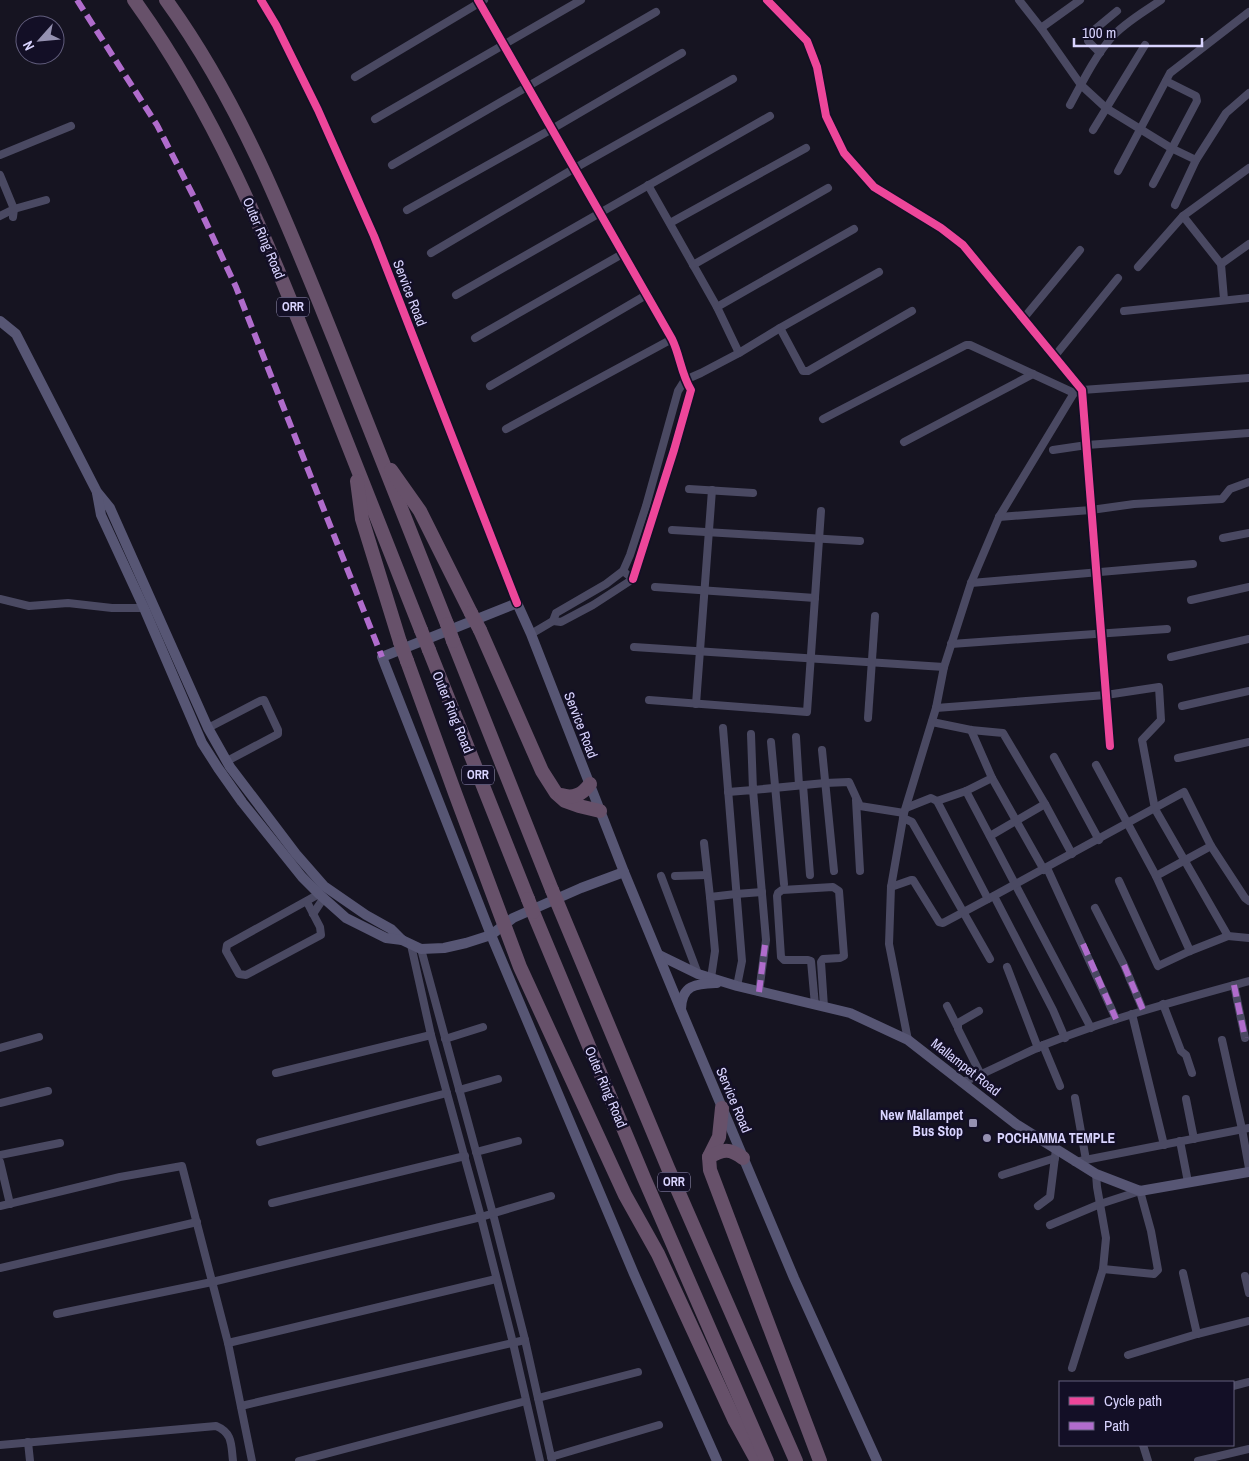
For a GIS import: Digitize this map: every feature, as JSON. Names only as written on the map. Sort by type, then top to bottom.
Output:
[{"type":"highway","name":"Outer Ring Road","points":[[134,0],[190,85],[242,186],[283,282],[530,906],[641,1170],[767,1461]]},
{"type":"highway","name":"Outer Ring Road","points":[[166,0],[212,72],[266,175],[311,281],[554,896],[668,1168],[796,1461]]},
{"type":"highway","points":[[378,451],[420,511],[480,630],[542,771],[556,793],[566,801],[600,811]]},
{"type":"highway","points":[[354,462],[362,519],[400,642],[520,967],[625,1195],[658,1254],[735,1421],[757,1461]]},
{"type":"highway","points":[[556,793],[569,797],[576,796],[586,790],[590,784]]},
{"type":"highway","points":[[722,1108],[719,1136],[709,1157],[710,1170],[820,1461]]},
{"type":"highway","points":[[709,1157],[725,1150],[734,1152],[743,1158]]},
{"type":"main road","points":[[0,321],[16,334],[97,492],[110,508],[208,728],[227,761],[286,840],[324,886],[366,915],[391,929],[402,940],[416,947],[444,948],[491,935],[513,918],[581,888],[624,872]]},
{"type":"main road","points":[[97,492],[101,515],[144,608],[202,743],[218,768],[242,802],[302,877],[321,896],[346,918],[386,938],[402,940]]},
{"type":"main road","name":"Service Road","points":[[517,603],[680,1010],[794,1278],[877,1461]]},
{"type":"main road","points":[[517,603],[382,657],[491,935],[634,1274],[717,1461]]},
{"type":"main road","name":"Mallampet Road","points":[[659,955],[698,974],[726,983],[850,1013],[908,1040],[1055,1154],[1075,1162],[1096,1174],[1140,1191]]},
{"type":"main road","points":[[680,1010],[683,996],[690,986],[706,983],[726,983]]},
{"type":"main road","points":[[1140,1191],[1249,1170]]},
{"type":"street","name":"Service Road","points":[[261,0],[276,25],[318,110],[374,236],[517,603]]},
{"type":"street","points":[[375,119],[581,0]]},
{"type":"street","points":[[767,0],[807,41],[817,67],[826,116],[844,153],[874,187],[941,228],[962,245],[1082,390],[1110,746]]},
{"type":"street","points":[[1041,28],[1080,0]]},
{"type":"street","points":[[1070,106],[1111,37],[1161,0]]},
{"type":"street","points":[[355,77],[481,1],[504,45],[648,294],[677,350],[685,380],[691,390],[633,578],[593,605],[561,622],[552,621]]},
{"type":"street","points":[[1023,1],[1081,85],[1106,108],[1171,148],[1196,160]]},
{"type":"street","points":[[1100,53],[1088,41],[1088,35],[1117,11]]},
{"type":"street","points":[[392,165],[656,12]]},
{"type":"street","points":[[1118,171],[1170,73],[1249,12]]},
{"type":"street","points":[[1093,130],[1145,45]]},
{"type":"street","points":[[407,210],[552,129],[682,53]]},
{"type":"street","points":[[431,253],[575,168],[733,79]]},
{"type":"street","points":[[1153,184],[1197,101],[1197,98],[1166,81]]},
{"type":"street","points":[[1175,205],[1196,160],[1226,113],[1249,93]]},
{"type":"street","points":[[456,295],[770,116]]},
{"type":"street","points":[[0,155],[71,126]]},
{"type":"street","points":[[670,223],[806,148]]},
{"type":"street","points":[[1138,267],[1183,216],[1249,168]]},
{"type":"street","points":[[0,175],[14,213]]},
{"type":"street","points":[[648,185],[717,307],[739,353]]},
{"type":"street","points":[[693,264],[828,188]]},
{"type":"street","points":[[0,216],[14,213],[46,200]]},
{"type":"street","points":[[1183,216],[1221,264],[1224,299]]},
{"type":"street","points":[[717,307],[854,229]]},
{"type":"street","points":[[1221,264],[1249,244]]},
{"type":"street","points":[[1024,319],[1080,250]]},
{"type":"street","points":[[476,338],[624,253]]},
{"type":"street","points":[[531,634],[552,621],[556,613],[606,584],[623,571],[646,506],[678,391],[685,380],[739,353],[878,272]]},
{"type":"street","points":[[1054,357],[1118,278]]},
{"type":"street","points":[[490,386],[648,294]]},
{"type":"street","points":[[1124,310],[1249,298]]},
{"type":"street","points":[[780,328],[803,371],[808,371],[912,311]]},
{"type":"street","points":[[506,429],[672,339]]},
{"type":"street","points":[[823,419],[966,345],[970,345],[1074,393]]},
{"type":"street","points":[[904,442],[1033,374]]},
{"type":"street","points":[[908,1040],[889,944],[891,888],[905,813],[936,708],[950,644],[971,583],[999,517],[1074,393],[1082,390],[1249,378]]},
{"type":"street","points":[[1053,450],[1087,445],[1249,433]]},
{"type":"street","points":[[662,447],[674,450]]},
{"type":"street","points":[[999,517],[1091,510],[1134,504],[1222,499],[1230,489],[1249,482]]},
{"type":"street","points":[[689,489],[754,493]]},
{"type":"street","points":[[696,704],[712,490]]},
{"type":"street","points":[[649,700],[807,712],[821,511]]},
{"type":"street","points":[[672,530],[860,541]]},
{"type":"street","points":[[1223,538],[1249,533]]},
{"type":"street","points":[[971,583],[1192,564]]},
{"type":"street","points":[[623,571],[633,578]]},
{"type":"street","points":[[656,587],[815,598]]},
{"type":"street","points":[[1191,600],[1249,587]]},
{"type":"street","points":[[0,599],[29,606],[68,603],[112,608],[144,608]]},
{"type":"street","points":[[868,718],[875,616]]},
{"type":"street","points":[[950,644],[1167,629]]},
{"type":"street","points":[[1171,657],[1249,639]]},
{"type":"street","points":[[634,646],[944,667]]},
{"type":"street","points":[[936,708],[1106,695],[1158,687],[1161,720],[1142,740],[1155,809],[1228,936]]},
{"type":"street","points":[[1182,706],[1249,691]]},
{"type":"street","points":[[208,728],[264,700],[278,730],[278,734],[227,761]]},
{"type":"street","points":[[932,722],[971,730],[1002,733],[1045,804],[1072,854]]},
{"type":"street","points":[[723,728],[742,961],[737,986]]},
{"type":"street","points":[[971,730],[992,778],[1045,869],[1116,1019]]},
{"type":"street","points":[[751,734],[753,790],[766,940],[760,992]]},
{"type":"street","points":[[796,737],[810,875]]},
{"type":"street","points":[[771,742],[784,884]]},
{"type":"street","points":[[1178,758],[1249,742]]},
{"type":"street","points":[[822,750],[834,871]]},
{"type":"street","points":[[1054,757],[1099,840]]},
{"type":"street","points":[[1096,765],[1156,876],[1190,951]]},
{"type":"street","points":[[937,801],[966,791],[992,778]]},
{"type":"street","points":[[728,792],[849,782],[860,806],[905,813],[931,798],[937,801],[1054,1010],[1065,1038]]},
{"type":"street","points":[[966,791],[1091,1028]]},
{"type":"street","points":[[891,888],[913,880],[940,923],[991,898],[1184,792],[1212,846],[1249,901]]},
{"type":"street","points":[[856,798],[860,871]]},
{"type":"street","points":[[990,836],[1045,804]]},
{"type":"street","points":[[905,813],[912,822],[990,959]]},
{"type":"street","points":[[704,843],[715,951],[711,978]]},
{"type":"street","points":[[1156,876],[1212,846]]},
{"type":"street","points":[[675,876],[708,875]]},
{"type":"street","points":[[661,876],[698,974]]},
{"type":"street","points":[[1119,881],[1158,966],[1228,936],[1249,938]]},
{"type":"street","points":[[833,887],[839,891],[844,956],[823,959],[821,962],[819,1006],[811,961],[784,960],[781,957],[777,896],[782,890],[833,887]]},
{"type":"street","points":[[710,897],[762,892]]},
{"type":"street","points":[[307,902],[322,933],[246,975],[241,975],[226,951],[226,945],[307,902],[321,896]]},
{"type":"street","points":[[313,914],[321,896]]},
{"type":"street","points":[[1095,908],[1143,1010]]},
{"type":"street","points":[[416,947],[431,1035],[513,1343],[538,1461]]},
{"type":"street","points":[[416,947],[459,1090],[493,1214],[525,1340],[552,1459],[659,1425]]},
{"type":"street","points":[[1007,967],[1060,1086]]},
{"type":"street","points":[[963,1082],[1041,1046],[1116,1019],[1163,1004],[1249,981]]},
{"type":"street","points":[[1234,985],[1244,1038]]},
{"type":"street","points":[[1163,1004],[1181,1051],[1186,1055],[1192,1073]]},
{"type":"street","points":[[947,1006],[981,1074]]},
{"type":"street","points":[[957,1026],[958,1023],[979,1011]]},
{"type":"street","points":[[1132,1014],[1164,1144]]},
{"type":"street","points":[[444,1039],[483,1027]]},
{"type":"street","points":[[276,1073],[431,1035]]},
{"type":"street","points":[[0,1048],[38,1037]]},
{"type":"street","points":[[1222,1040],[1245,1129],[1249,1170]]},
{"type":"street","points":[[459,1090],[498,1080]]},
{"type":"street","points":[[0,1103],[48,1091]]},
{"type":"street","points":[[260,1142],[447,1093]]},
{"type":"street","points":[[1075,1098],[1086,1160]]},
{"type":"street","points":[[1186,1099],[1194,1139]]},
{"type":"street","points":[[1075,1162],[1245,1129]]},
{"type":"street","points":[[476,1152],[518,1141]]},
{"type":"street","points":[[1180,1141],[1188,1182]]},
{"type":"street","points":[[0,1154],[60,1143]]},
{"type":"street","points":[[1002,1175],[1055,1154],[1050,1197],[1038,1206]]},
{"type":"street","points":[[272,1203],[464,1156]]},
{"type":"street","points":[[0,1162],[10,1204]]},
{"type":"street","points":[[0,1206],[120,1177],[182,1166],[228,1343],[252,1461]]},
{"type":"street","points":[[1072,1368],[1103,1269],[1106,1238],[1096,1187],[1096,1174]]},
{"type":"street","points":[[1050,1225],[1100,1204],[1140,1191],[1151,1231],[1158,1270],[1154,1274],[1103,1269]]},
{"type":"street","points":[[57,1314],[212,1282],[493,1214],[551,1196]]},
{"type":"street","points":[[0,1268],[197,1222]]},
{"type":"street","points":[[1183,1273],[1198,1334]]},
{"type":"street","points":[[1245,1276],[1249,1292]]},
{"type":"street","points":[[228,1343],[496,1279]]},
{"type":"street","points":[[1128,1355],[1249,1321]]},
{"type":"street","points":[[241,1406],[525,1340]]},
{"type":"street","points":[[538,1398],[638,1372]]},
{"type":"street","points":[[1234,1386],[1249,1382]]},
{"type":"street","points":[[300,1461],[526,1401]]},
{"type":"street","points":[[0,1445],[216,1426],[228,1433],[231,1440],[233,1461]]},
{"type":"street","points":[[28,1442],[30,1461]]},
{"type":"street","points":[[1143,1446],[1148,1461]]},
{"type":"street","points":[[1198,1461],[1249,1449]]},
{"type":"marked path","points":[[77,0],[157,125],[196,201],[236,287],[382,657]]},
{"type":"marked path","points":[[1083,944],[1116,1019]]},
{"type":"marked path","points":[[759,992],[765,945]]},
{"type":"marked path","points":[[1124,965],[1143,1010]]},
{"type":"marked path","points":[[1234,985],[1245,1038]]},
{"type":"cycle path","points":[[261,0],[276,25],[318,110],[374,236],[517,603]]},
{"type":"cycle path","points":[[478,0],[672,339],[691,390],[633,579]]},
{"type":"cycle path","points":[[767,0],[807,41],[817,67],[826,116],[844,153],[874,187],[941,228],[963,245],[1082,390],[1110,746]]},
{"type":"place","name":"New Mallampet Bus Stop","points":[[973,1123]]},
{"type":"place","name":"POCHAMMA TEMPLE","points":[[987,1138]]}]
